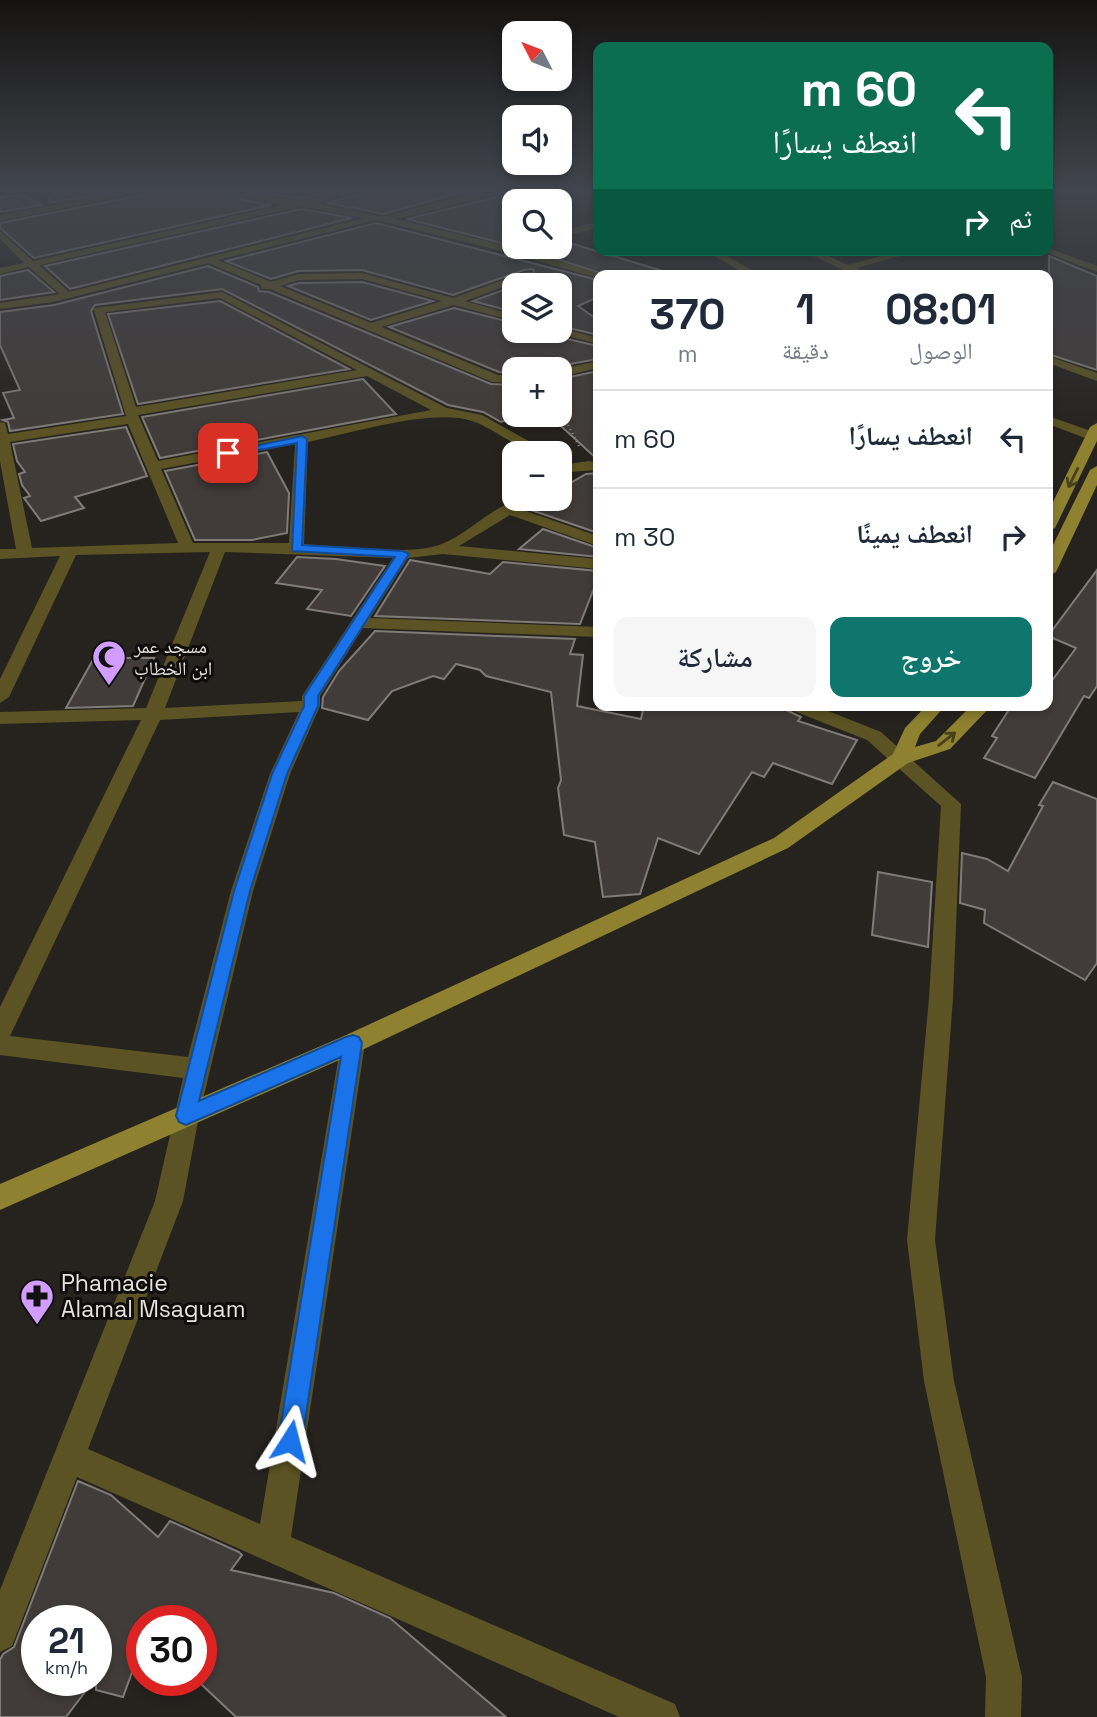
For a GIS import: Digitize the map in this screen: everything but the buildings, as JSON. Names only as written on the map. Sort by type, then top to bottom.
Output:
[{"type":"main road","points":[[1053,517],[1095,432]]},
{"type":"main road","points":[[1053,561],[1097,470]]},
{"type":"main road","points":[[901,758],[912,732],[931,711]]},
{"type":"main road","points":[[0,1197],[353,1043],[781,843],[901,758],[943,745],[977,711]]},
{"type":"street","points":[[39,271],[67,295]]},
{"type":"street","points":[[0,306],[53,299],[164,271]]},
{"type":"street","points":[[235,271],[368,328],[496,379],[502,379]]},
{"type":"street","points":[[53,299],[87,307],[222,295],[298,277],[362,276],[502,315]]},
{"type":"street","points":[[368,328],[502,284]]},
{"type":"street","points":[[222,295],[443,411],[477,418],[520,441]]},
{"type":"street","points":[[87,307],[188,548]]},
{"type":"street","points":[[572,334],[593,340]]},
{"type":"street","points":[[1053,361],[1097,377]]},
{"type":"street","points":[[572,370],[593,366]]},
{"type":"street","points":[[25,553],[1,434],[132,415],[369,372]]},
{"type":"street","points":[[154,467],[443,411]]},
{"type":"street","points":[[1053,421],[1095,432]]},
{"type":"street","points":[[296,548],[302,439]]},
{"type":"street","points":[[572,468],[593,466]]},
{"type":"street","points":[[443,549],[507,511]]},
{"type":"street","points":[[512,511],[593,539]]},
{"type":"street","points":[[1053,526],[1067,530]]},
{"type":"street","points":[[0,555],[188,548],[296,548],[403,554],[443,549],[593,564]]},
{"type":"street","points":[[0,1032],[153,714],[219,548]]},
{"type":"street","points":[[0,697],[70,551]]},
{"type":"street","points":[[0,1634],[169,1201],[186,1116],[242,891],[280,774],[311,706],[311,696],[403,554]]},
{"type":"street","points":[[359,623],[593,632]]},
{"type":"street","points":[[0,718],[311,706]]},
{"type":"street","points":[[810,711],[874,736],[951,804],[941,998],[921,1240],[939,1381],[1004,1677],[1003,1717]]},
{"type":"street","points":[[273,1547],[353,1043]]},
{"type":"street","points":[[0,1045],[198,1069]]},
{"type":"street","points":[[69,1457],[662,1717]]},
{"type":"path","points":[[571,427],[593,464]]},
{"type":"place","name":"مسجد عمر ابن الخطاب","points":[[109,687]]},
{"type":"place","name":"Phamacie Alamal Msaguam","points":[[37,1326]]},
{"type":"route","points":[[228,453],[302,439],[296,548],[403,554],[311,696],[311,706],[280,774],[242,891],[186,1116],[353,1043],[290,1441]]}]
